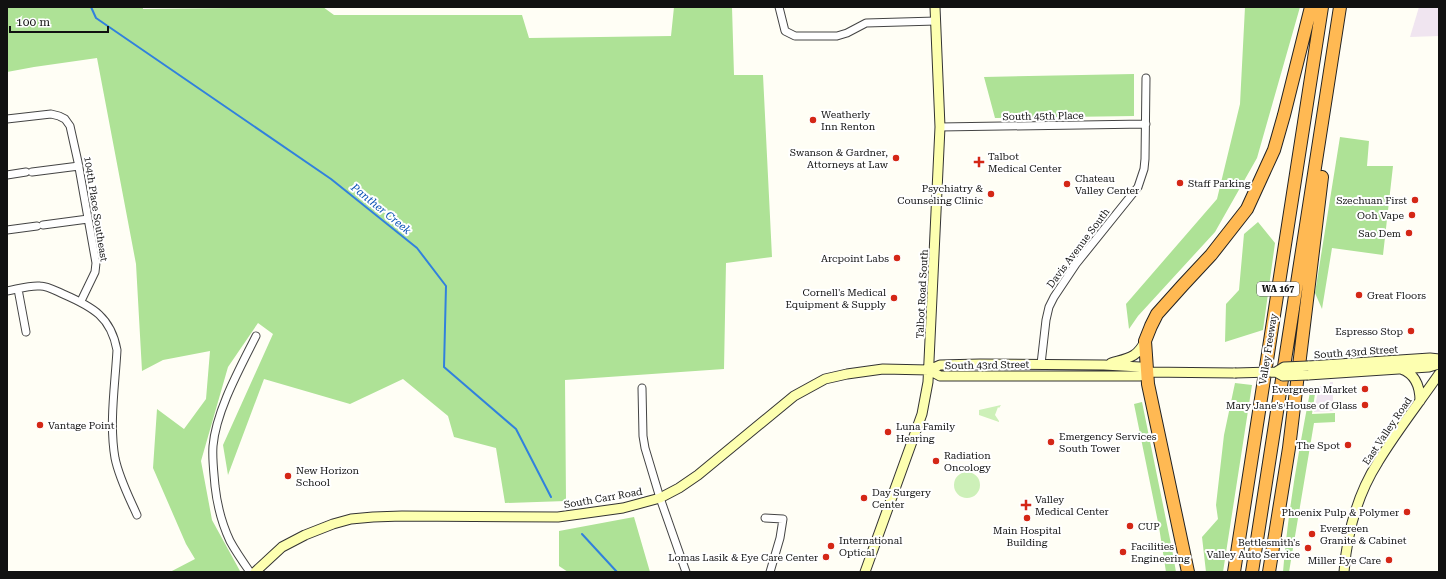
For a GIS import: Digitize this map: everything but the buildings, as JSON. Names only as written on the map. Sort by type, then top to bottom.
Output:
[{"type":"highway","points":[[1188,572],[1146,372],[1147,358],[1145,341],[1150,326],[1157,314],[1211,255],[1247,209],[1274,150],[1311,7]]},
{"type":"highway","name":"Valley Freeway","points":[[1234,572],[1322,7]]},
{"type":"highway","points":[[1239,572],[1328,7]]},
{"type":"highway","name":"Valley Freeway","points":[[1252,572],[1340,7]]},
{"type":"highway","points":[[1269,572],[1289,448],[1316,221],[1334,99],[1328,88]]},
{"type":"main road","name":"Talbot Road South","points":[[864,572],[922,414],[926,399],[929,370],[940,128],[935,7]]},
{"type":"main road","points":[[1104,365],[1131,357],[1141,350],[1145,341]]},
{"type":"main road","name":"South 43rd Street","points":[[929,370],[940,365],[1104,365],[1140,368],[1146,372],[1276,372],[1283,376],[1308,370],[1430,358],[1439,360]]},
{"type":"main road","name":"South 43rd Street","points":[[1308,370],[1429,367],[1439,364]]},
{"type":"main road","points":[[1400,368],[1410,374],[1417,383],[1420,391],[1420,401]]},
{"type":"main road","name":"South Carr Road","points":[[255,571],[282,547],[305,535],[351,519],[402,516],[558,517],[623,508],[660,498],[680,488],[698,475],[794,396],[825,380],[868,370],[929,370]]},
{"type":"main road","name":"South 43rd Street","points":[[929,370],[940,376],[1140,376],[1146,372]]},
{"type":"main road","name":"East Valley Road","points":[[1344,572],[1346,548],[1354,516],[1368,481],[1378,462],[1439,374]]},
{"type":"street","points":[[779,7],[785,31],[796,36],[837,36],[847,33],[866,23],[936,21]]},
{"type":"street","name":"Davis Avenue South","points":[[1041,364],[1046,320],[1054,296],[1076,264],[1138,187],[1145,160],[1146,78]]},
{"type":"street","name":"104th Place Southeast","points":[[7,119],[51,114],[59,116],[70,126],[79,166],[96,263],[95,272],[81,301]]},
{"type":"street","name":"South 45th Place","points":[[940,128],[1146,124]]},
{"type":"street","points":[[7,175],[79,166]]},
{"type":"street","points":[[7,230],[88,219]]},
{"type":"street","points":[[7,291],[41,286],[51,289],[81,301],[101,315],[110,326],[117,350],[112,437],[115,460],[137,515]]},
{"type":"street","points":[[18,289],[26,332]]},
{"type":"street","points":[[255,571],[230,541],[222,522],[216,497],[213,446],[216,426],[230,386],[256,336]]},
{"type":"street","points":[[642,388],[643,436],[646,450],[660,498],[686,572]]},
{"type":"street","points":[[765,518],[783,519],[780,538],[770,572]]},
{"type":"shaded area","points":[[1419,7],[1439,7],[1439,36],[1410,37]]},
{"type":"shaded area","points":[[1330,382],[1333,382],[1333,411],[1314,412],[1319,386],[1330,387]]},
{"type":"green space","points":[[7,7],[143,7],[143,9],[323,7],[334,15],[522,15],[529,38],[671,36],[674,7],[732,7],[734,75],[763,75],[772,257],[726,263],[724,369],[565,380],[566,501],[505,503],[496,448],[454,437],[448,416],[403,379],[350,404],[264,379],[228,475],[223,445],[273,334],[258,323],[228,367],[201,461],[212,520],[240,571],[170,572],[195,559],[186,544],[153,468],[157,409],[184,429],[206,399],[210,351],[163,360],[142,371],[136,264],[97,58],[7,72]]},
{"type":"green space","points":[[1245,7],[1300,7],[1257,158],[1215,232],[1138,316],[1129,329],[1126,304],[1217,199],[1240,104]]},
{"type":"green space","points":[[1134,74],[1134,116],[995,118],[984,77]]},
{"type":"green space","points":[[1340,137],[1369,141],[1367,166],[1393,166],[1383,255],[1332,248],[1322,309],[1315,293]]},
{"type":"green space","points":[[1258,222],[1275,243],[1263,330],[1225,342],[1226,304],[1239,290],[1244,234]]},
{"type":"green space","points":[[1235,383],[1252,385],[1223,572],[1206,572],[1202,537],[1218,519],[1216,505],[1224,435]]},
{"type":"green space","points":[[1311,387],[1316,387],[1312,414],[1335,413],[1335,422],[1314,423],[1289,572],[1283,572],[1294,480]]},
{"type":"green space","points":[[1142,402],[1176,572],[1166,572],[1159,527],[1134,404]]},
{"type":"green space","points":[[1001,405],[999,408],[998,407],[995,415],[999,422],[979,415],[979,410]]},
{"type":"green space","points":[[967,472],[976,476],[980,485],[976,494],[967,498],[958,494],[954,485],[958,476]]},
{"type":"green space","points":[[634,517],[650,572],[568,572],[559,566],[559,531]]},
{"type":"waterway","name":"Panther Creek","points":[[91,7],[96,18],[331,179],[417,248],[446,286],[444,367],[516,429],[551,497]]},
{"type":"waterway","name":"Panther Creek","points":[[582,534],[617,572]]},
{"type":"place","name":"Weatherly Inn Renton","points":[[813,120]]},
{"type":"place","name":"Swanson & Gardner, Attorneys at Law","points":[[896,158]]},
{"type":"place","name":"Talbot Medical Center","points":[[979,162]]},
{"type":"place","name":"Staff Parking","points":[[1180,183]]},
{"type":"place","name":"Chateau Valley Center","points":[[1067,184]]},
{"type":"place","name":"Psychiatry & Counseling Clinic","points":[[991,194]]},
{"type":"place","name":"Szechuan First","points":[[1415,200]]},
{"type":"place","name":"Ooh Vape","points":[[1412,215]]},
{"type":"place","name":"Sao Dem","points":[[1409,233]]},
{"type":"place","name":"Arcpoint Labs","points":[[897,258]]},
{"type":"place","name":"Great Floors","points":[[1359,295]]},
{"type":"place","name":"Cornell's Medical Equipment & Supply","points":[[894,298]]},
{"type":"place","name":"Espresso Stop","points":[[1411,331]]},
{"type":"place","name":"Evergreen Market","points":[[1365,389]]},
{"type":"place","name":"Mary Jane's House of Glass","points":[[1365,405]]},
{"type":"place","name":"Vantage Point","points":[[40,425]]},
{"type":"place","name":"Luna Family Hearing","points":[[888,432]]},
{"type":"place","name":"Emergency Services South Tower","points":[[1051,442]]},
{"type":"place","name":"The Spot","points":[[1348,445]]},
{"type":"place","name":"Radiation Oncology","points":[[936,461]]},
{"type":"place","name":"New Horizon School","points":[[288,476]]},
{"type":"place","name":"Day Surgery Center","points":[[864,498]]},
{"type":"place","name":"Valley Medical Center","points":[[1026,505]]},
{"type":"place","name":"Phoenix Pulp & Polymer","points":[[1407,512]]},
{"type":"place","name":"Main Hospital Building","points":[[1027,518]]},
{"type":"place","name":"CUP","points":[[1130,526]]},
{"type":"place","name":"Evergreen Granite & Cabinet","points":[[1312,534]]},
{"type":"place","name":"International Optical","points":[[831,546]]},
{"type":"place","name":"Bettlesmith's Valley Auto Service","points":[[1308,548]]},
{"type":"place","name":"Facilities Engineering","points":[[1123,552]]},
{"type":"place","name":"Lomas Lasik & Eye Care Center","points":[[826,557]]},
{"type":"place","name":"Miller Eye Care","points":[[1389,560]]}]
